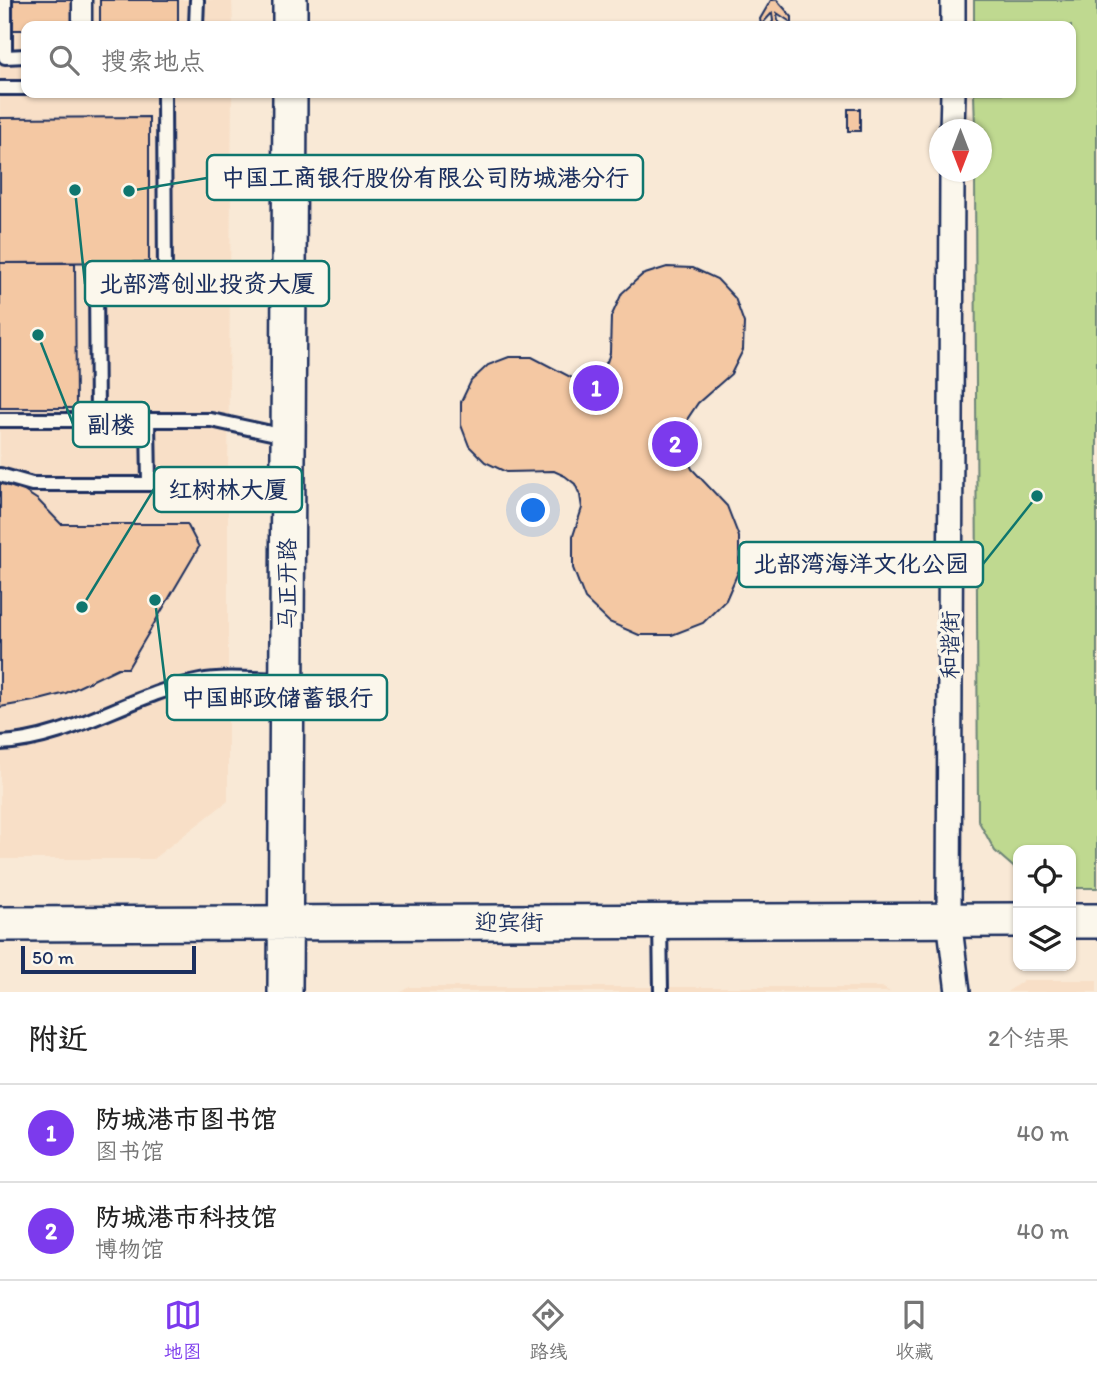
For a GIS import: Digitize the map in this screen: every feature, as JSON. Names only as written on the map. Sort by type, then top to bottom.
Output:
[{"type":"main road","points":[[290,0],[290,21]]},
{"type":"main road","name":"马正开路","points":[[285,992],[290,98]]},
{"type":"main road","name":"迎宾街","points":[[0,924],[1013,920]]},
{"type":"main road","points":[[1076,921],[1097,921]]},
{"type":"street","points":[[82,0],[82,21]]},
{"type":"street","points":[[953,0],[953,21]]},
{"type":"street","points":[[952,119],[953,98]]},
{"type":"street","name":"和谐街","points":[[952,182],[949,919],[958,992]]},
{"type":"lane","points":[[5,0],[3,57],[21,56]]},
{"type":"lane","points":[[196,21],[197,0]]},
{"type":"lane","points":[[0,88],[21,88]]},
{"type":"lane","points":[[164,98],[165,281]]},
{"type":"lane","points":[[97,420],[96,281],[289,281]]},
{"type":"lane","points":[[0,420],[211,420],[288,436]]},
{"type":"lane","points":[[148,420],[149,484]]},
{"type":"lane","points":[[0,475],[32,484],[288,484]]},
{"type":"lane","points":[[0,743],[67,730],[134,700],[202,681],[287,680]]},
{"type":"lane","points":[[660,921],[661,992]]},
{"type":"shaded area","points":[[0,0],[232,0],[233,21],[21,21],[21,98],[232,98],[228,801],[153,859],[0,859]]},
{"type":"shaded area","points":[[1024,980],[1097,980],[1097,992],[1007,992]]},
{"type":"shaded area","points":[[409,987],[882,987],[890,992],[401,992]]},
{"type":"green space","points":[[974,0],[1097,0],[1097,888],[1076,888],[1076,845],[1013,845],[1013,867],[995,851],[978,820],[975,182],[992,182],[992,119],[975,119],[974,98],[1076,98],[1076,21],[974,21]]},
{"type":"building","points":[[12,0],[75,0],[75,21],[21,21],[21,30],[12,30]]},
{"type":"building","points":[[100,0],[178,0],[178,21],[100,21]]},
{"type":"building","points":[[771,0],[777,0],[792,17],[792,21],[777,13],[778,21],[773,21],[772,13],[765,21],[760,19]]},
{"type":"building","points":[[848,109],[860,109],[860,131],[848,131]]},
{"type":"building","points":[[149,117],[149,262],[0,263],[0,118]]},
{"type":"building","points":[[0,263],[75,263],[76,408],[0,408]]},
{"type":"building","points":[[667,267],[693,268],[717,279],[735,298],[744,323],[743,350],[731,374],[698,403],[688,418],[684,435],[685,453],[692,469],[727,506],[739,537],[739,570],[726,600],[703,623],[672,635],[639,635],[609,622],[585,599],[573,568],[573,536],[582,508],[575,484],[554,471],[506,472],[485,462],[469,446],[461,425],[461,402],[471,381],[488,365],[509,357],[532,357],[576,380],[595,375],[607,362],[610,353],[611,317],[622,293],[642,275]]},
{"type":"building","points":[[0,483],[24,491],[38,500],[61,524],[187,524],[199,547],[128,668],[118,668],[66,693],[0,707]]},
{"type":"place","name":"北部湾创业投资大厦","points":[[75,190]]},
{"type":"place","name":"中国工商银行股份有限公司防城港分行","points":[[129,191]]},
{"type":"place","name":"副楼","points":[[38,335]]},
{"type":"place","name":"防城港市图书馆","points":[[596,388]]},
{"type":"place","name":"防城港市科技馆","points":[[675,444]]},
{"type":"place","name":"北部湾海洋文化公园","points":[[1037,496]]},
{"type":"place","name":"中国邮政储蓄银行","points":[[155,600]]},
{"type":"place","name":"红树林大厦","points":[[82,607]]}]
